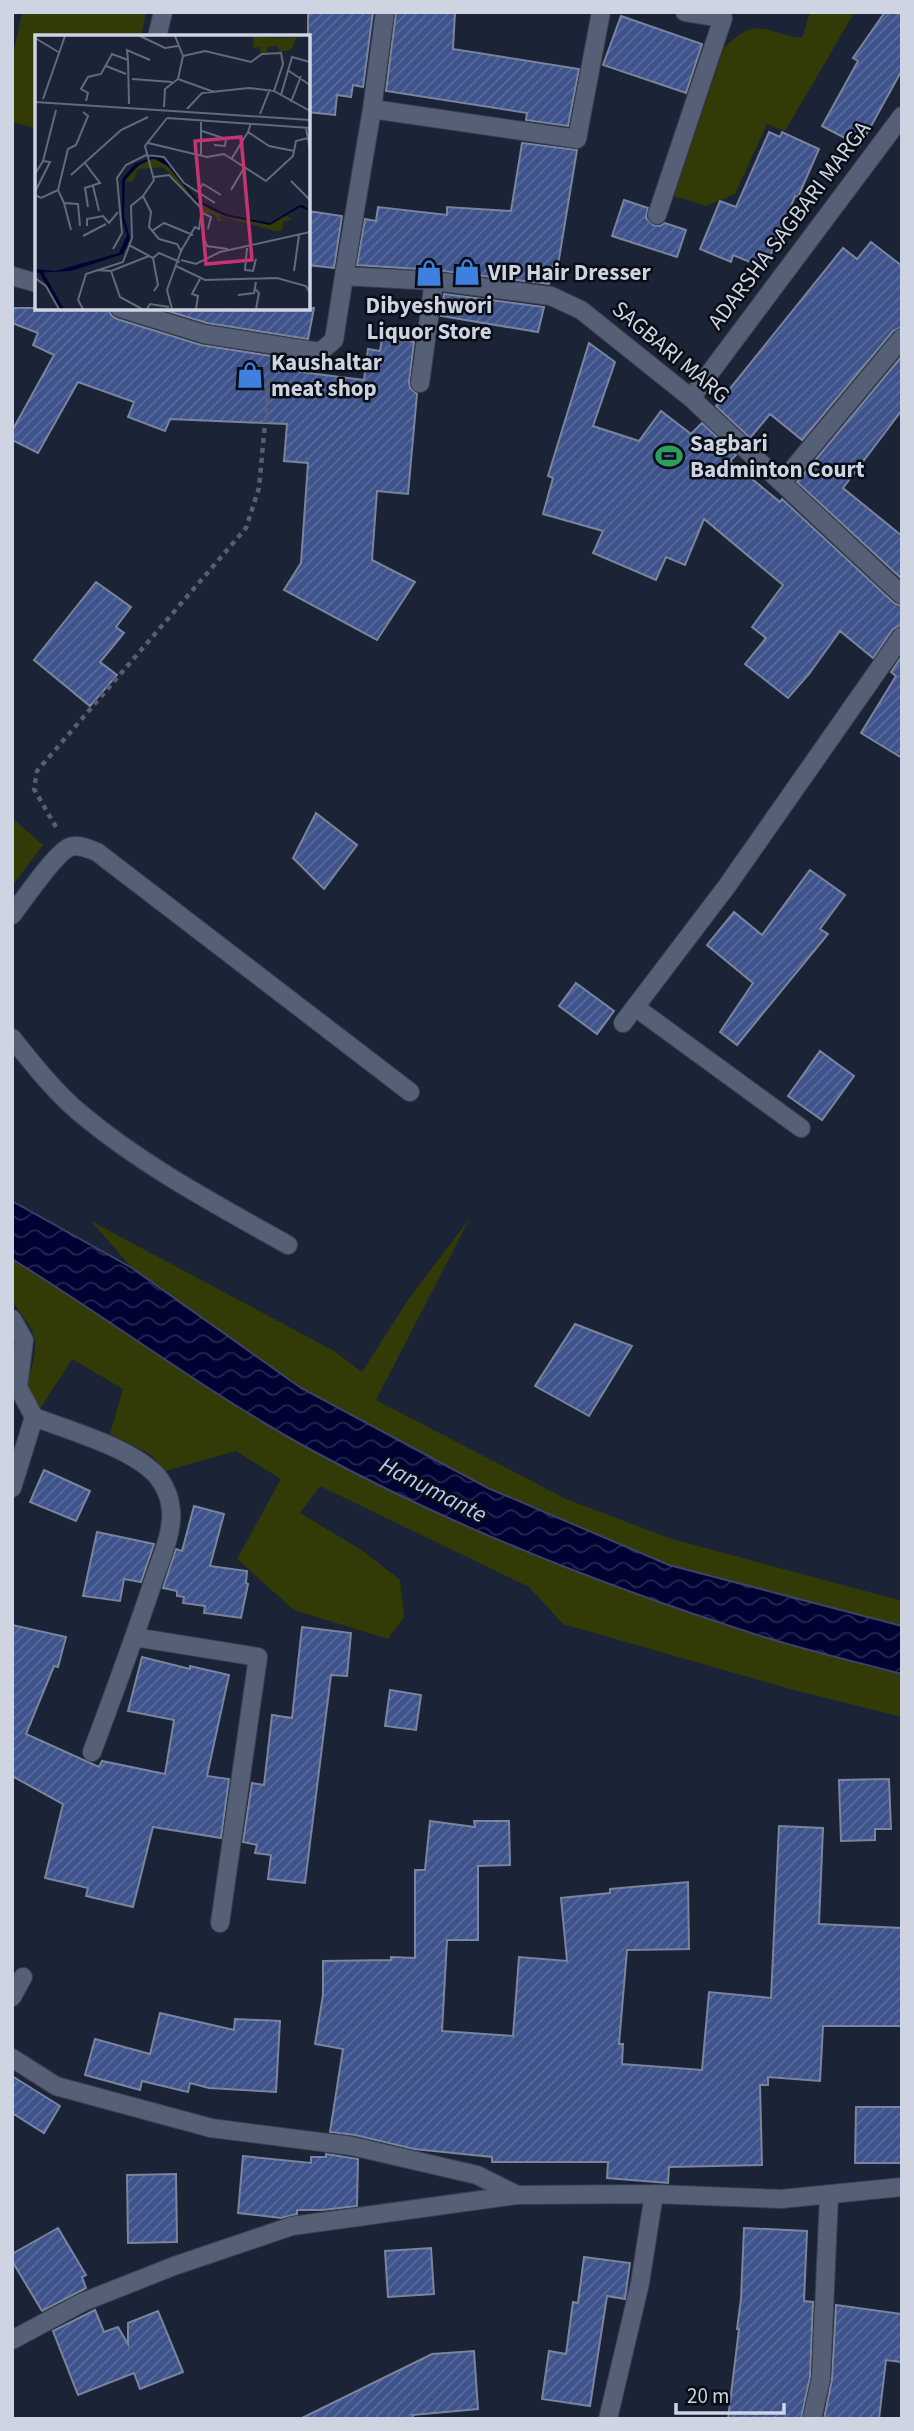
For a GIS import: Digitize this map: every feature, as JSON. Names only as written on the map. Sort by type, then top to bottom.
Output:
[{"type":"street","points":[[157,35],[163,12]]},
{"type":"street","points":[[126,310],[204,334],[273,346],[320,352],[334,340],[372,108],[384,12]]},
{"type":"street","points":[[372,108],[577,139],[601,12]]},
{"type":"street","points":[[657,215],[723,18],[685,12]]},
{"type":"street","name":"ADARSHA SAGBARI MARGA","points":[[691,398],[902,116]]},
{"type":"street","points":[[12,276],[35,283]]},
{"type":"street","name":"SAGBARI MARG","points":[[344,276],[434,281],[551,296],[582,310],[691,398],[902,595]]},
{"type":"street","points":[[420,383],[434,281]]},
{"type":"street","points":[[782,482],[902,338]]},
{"type":"street","points":[[623,1023],[727,886],[902,636]]},
{"type":"street","points":[[12,915],[59,855],[69,847],[82,846],[97,852],[410,1092]]},
{"type":"street","points":[[635,1007],[801,1128]]},
{"type":"street","points":[[12,1038],[45,1080],[78,1112],[128,1151],[288,1245]]},
{"type":"street","points":[[12,1319],[24,1340],[18,1387],[34,1417],[124,1452],[146,1465],[159,1478],[168,1493],[172,1512],[169,1534],[92,1752]]},
{"type":"street","points":[[12,1488],[34,1417]]},
{"type":"street","points":[[134,1637],[258,1657],[220,1923]]},
{"type":"street","points":[[12,1997],[23,1977]]},
{"type":"street","points":[[12,2058],[57,2086],[211,2128],[352,2146],[477,2175],[517,2195]]},
{"type":"street","points":[[12,2340],[83,2302],[174,2266],[292,2226],[517,2195],[654,2194],[781,2199],[902,2188]]},
{"type":"street","points":[[608,2419],[639,2283],[654,2194]]},
{"type":"street","points":[[812,2419],[821,2378],[829,2196]]},
{"type":"path","points":[[67,849],[34,789],[37,771],[246,528],[258,488],[273,346]]},
{"type":"green space","points":[[22,12],[146,12],[141,35],[35,35],[35,128],[12,122],[12,60]]},
{"type":"green space","points":[[810,12],[848,12],[853,15],[785,131],[767,124],[735,194],[706,206],[674,196],[724,48],[745,31],[753,29],[761,28],[802,38]]},
{"type":"green space","points":[[12,818],[43,845],[12,886]]},
{"type":"green space","points":[[470,1218],[376,1400],[566,1499],[672,1539],[902,1601],[902,1626],[669,1565],[488,1488],[301,1388],[132,1268],[91,1221],[334,1351],[362,1372],[408,1300]]},
{"type":"green space","points":[[12,1259],[315,1452],[455,1521],[620,1588],[765,1637],[902,1674],[902,1717],[794,1690],[563,1624],[529,1587],[320,1486],[300,1513],[363,1551],[400,1580],[404,1617],[388,1639],[294,1610],[237,1559],[281,1479],[236,1451],[165,1471],[150,1454],[110,1434],[123,1389],[72,1359],[40,1409],[29,1392],[35,1342],[34,1335],[12,1298]]},
{"type":"water","name":"Hanumante","points":[[12,1201],[132,1268],[301,1388],[488,1488],[669,1565],[902,1626],[902,1674],[764,1637],[649,1599],[479,1531],[368,1480],[315,1452],[238,1407],[12,1259]]},
{"type":"building","points":[[308,12],[373,12],[363,87],[353,85],[351,97],[337,95],[335,115],[310,112]]},
{"type":"building","points":[[396,12],[455,12],[453,49],[579,69],[568,126],[526,120],[527,113],[386,91]]},
{"type":"building","points":[[885,12],[902,12],[902,70],[860,146],[822,126],[858,61],[853,58]]},
{"type":"building","points":[[621,16],[702,44],[686,93],[603,65]]},
{"type":"building","points":[[769,132],[780,137],[782,132],[819,149],[798,197],[795,196],[765,268],[733,255],[731,262],[700,249],[720,201],[736,207]]},
{"type":"building","points":[[522,143],[577,150],[558,265],[553,264],[549,284],[435,270],[357,265],[365,219],[376,221],[378,207],[447,215],[447,207],[511,211]]},
{"type":"building","points":[[624,200],[648,208],[646,218],[653,225],[660,226],[665,223],[686,230],[677,257],[612,236]]},
{"type":"building","points":[[310,211],[342,216],[334,268],[310,265]]},
{"type":"building","points":[[871,242],[902,266],[902,327],[893,331],[802,440],[770,414],[750,438],[716,406],[843,248],[857,259]]},
{"type":"building","points":[[444,294],[544,307],[538,332],[441,316]]},
{"type":"building","points":[[12,308],[110,310],[117,319],[201,345],[303,361],[300,372],[364,380],[368,349],[380,351],[382,338],[414,342],[409,382],[410,388],[417,394],[408,494],[377,491],[372,560],[415,582],[377,640],[284,590],[301,563],[308,463],[284,461],[287,424],[170,419],[165,431],[128,417],[134,402],[78,382],[38,453],[12,440],[12,431],[54,355],[33,345],[38,333],[12,323]]},
{"type":"building","points":[[314,308],[308,339],[207,323],[165,310]]},
{"type":"building","points":[[589,343],[615,362],[593,426],[639,441],[661,411],[691,434],[702,423],[736,455],[730,461],[780,502],[782,499],[894,603],[902,606],[902,625],[893,629],[873,658],[840,631],[788,698],[745,664],[766,638],[752,627],[783,585],[704,519],[685,565],[666,557],[656,580],[593,553],[603,531],[543,514],[553,478],[548,476]]},
{"type":"building","points":[[902,356],[902,410],[843,488],[902,536],[902,579],[797,482]]},
{"type":"building","points":[[96,582],[131,607],[116,627],[124,633],[100,662],[117,675],[90,706],[34,660]]},
{"type":"building","points":[[902,656],[902,758],[861,733],[896,676],[891,672]]},
{"type":"building","points":[[316,813],[357,845],[324,889],[293,858]]},
{"type":"building","points":[[810,870],[845,895],[820,929],[828,934],[737,1045],[720,1032],[753,983],[707,945],[734,912],[762,935]]},
{"type":"building","points":[[576,983],[614,1011],[597,1034],[559,1006]]},
{"type":"building","points":[[820,1051],[854,1076],[822,1120],[788,1096]]},
{"type":"building","points":[[575,1324],[632,1346],[589,1416],[535,1386]]},
{"type":"building","points":[[44,1470],[90,1491],[76,1521],[30,1502]]},
{"type":"building","points":[[194,1506],[224,1514],[210,1566],[247,1571],[248,1584],[241,1618],[204,1613],[205,1606],[183,1603],[184,1597],[177,1596],[177,1591],[163,1588],[176,1549],[182,1551]]},
{"type":"building","points":[[97,1532],[154,1544],[141,1582],[124,1579],[120,1601],[83,1596]]},
{"type":"building","points":[[12,1625],[66,1637],[58,1667],[54,1666],[26,1734],[99,1767],[102,1761],[165,1774],[174,1720],[128,1711],[142,1657],[229,1675],[207,1776],[229,1779],[221,1838],[153,1827],[133,1907],[86,1896],[88,1888],[45,1878],[63,1804],[12,1776]]},
{"type":"building","points":[[302,1627],[351,1633],[347,1676],[331,1675],[305,1883],[268,1879],[271,1855],[255,1853],[257,1845],[243,1842],[252,1783],[264,1785],[272,1715],[292,1718]]},
{"type":"building","points":[[390,1690],[421,1695],[416,1730],[385,1726]]},
{"type":"building","points":[[889,1779],[891,1829],[875,1829],[875,1840],[841,1841],[839,1780]]},
{"type":"building","points":[[430,1821],[475,1827],[474,1821],[509,1821],[510,1865],[478,1866],[478,1940],[447,1940],[442,2031],[513,2036],[519,1957],[567,1961],[561,1898],[610,1893],[610,1889],[688,1882],[689,1949],[627,1950],[619,2044],[623,2044],[622,2064],[702,2070],[709,1992],[771,1998],[779,1826],[823,1828],[819,1924],[902,1928],[902,2026],[823,2026],[820,2081],[768,2077],[768,2085],[760,2085],[762,2165],[669,2167],[668,2183],[607,2178],[608,2162],[492,2162],[492,2157],[414,2149],[330,2132],[343,2049],[315,2044],[323,1995],[323,1961],[415,1958],[415,1870],[425,1870]]},
{"type":"building","points":[[160,2013],[234,2030],[235,2019],[280,2021],[276,2092],[209,2088],[190,2083],[188,2092],[142,2081],[140,2090],[85,2075],[95,2039],[150,2054]]},
{"type":"building","points":[[12,2076],[60,2106],[44,2133],[12,2113]]},
{"type":"building","points":[[856,2107],[902,2107],[902,2163],[855,2163]]},
{"type":"building","points":[[326,2154],[358,2159],[357,2206],[297,2210],[297,2214],[281,2218],[238,2213],[243,2156],[311,2163],[311,2157],[326,2157]]},
{"type":"building","points":[[176,2174],[177,2242],[128,2243],[127,2175]]},
{"type":"building","points":[[58,2228],[86,2275],[82,2277],[86,2288],[42,2311],[12,2261],[12,2254]]},
{"type":"building","points":[[744,2228],[807,2231],[804,2301],[813,2302],[810,2377],[801,2419],[728,2419],[739,2329]]},
{"type":"building","points":[[431,2248],[434,2294],[388,2297],[385,2251]]},
{"type":"building","points":[[584,2257],[630,2263],[625,2299],[607,2296],[590,2406],[542,2399],[549,2351],[566,2354],[573,2302],[578,2303]]},
{"type":"building","points":[[836,2305],[902,2314],[902,2362],[886,2360],[879,2419],[824,2419],[832,2379]]},
{"type":"building","points":[[95,2310],[104,2332],[118,2327],[128,2344],[128,2323],[158,2311],[183,2372],[140,2389],[134,2373],[78,2395],[53,2331]]},
{"type":"building","points":[[474,2351],[478,2409],[412,2415],[414,2419],[300,2419],[432,2354]]},
{"type":"place","name":"VIP Hair Dresser","points":[[467,272]]},
{"type":"place","name":"Dibyeshwori Liquor Store","points":[[429,273]]},
{"type":"place","name":"Kaushaltar meat shop","points":[[250,375]]},
{"type":"place","name":"Sagbari Badminton Court","points":[[669,456]]}]
